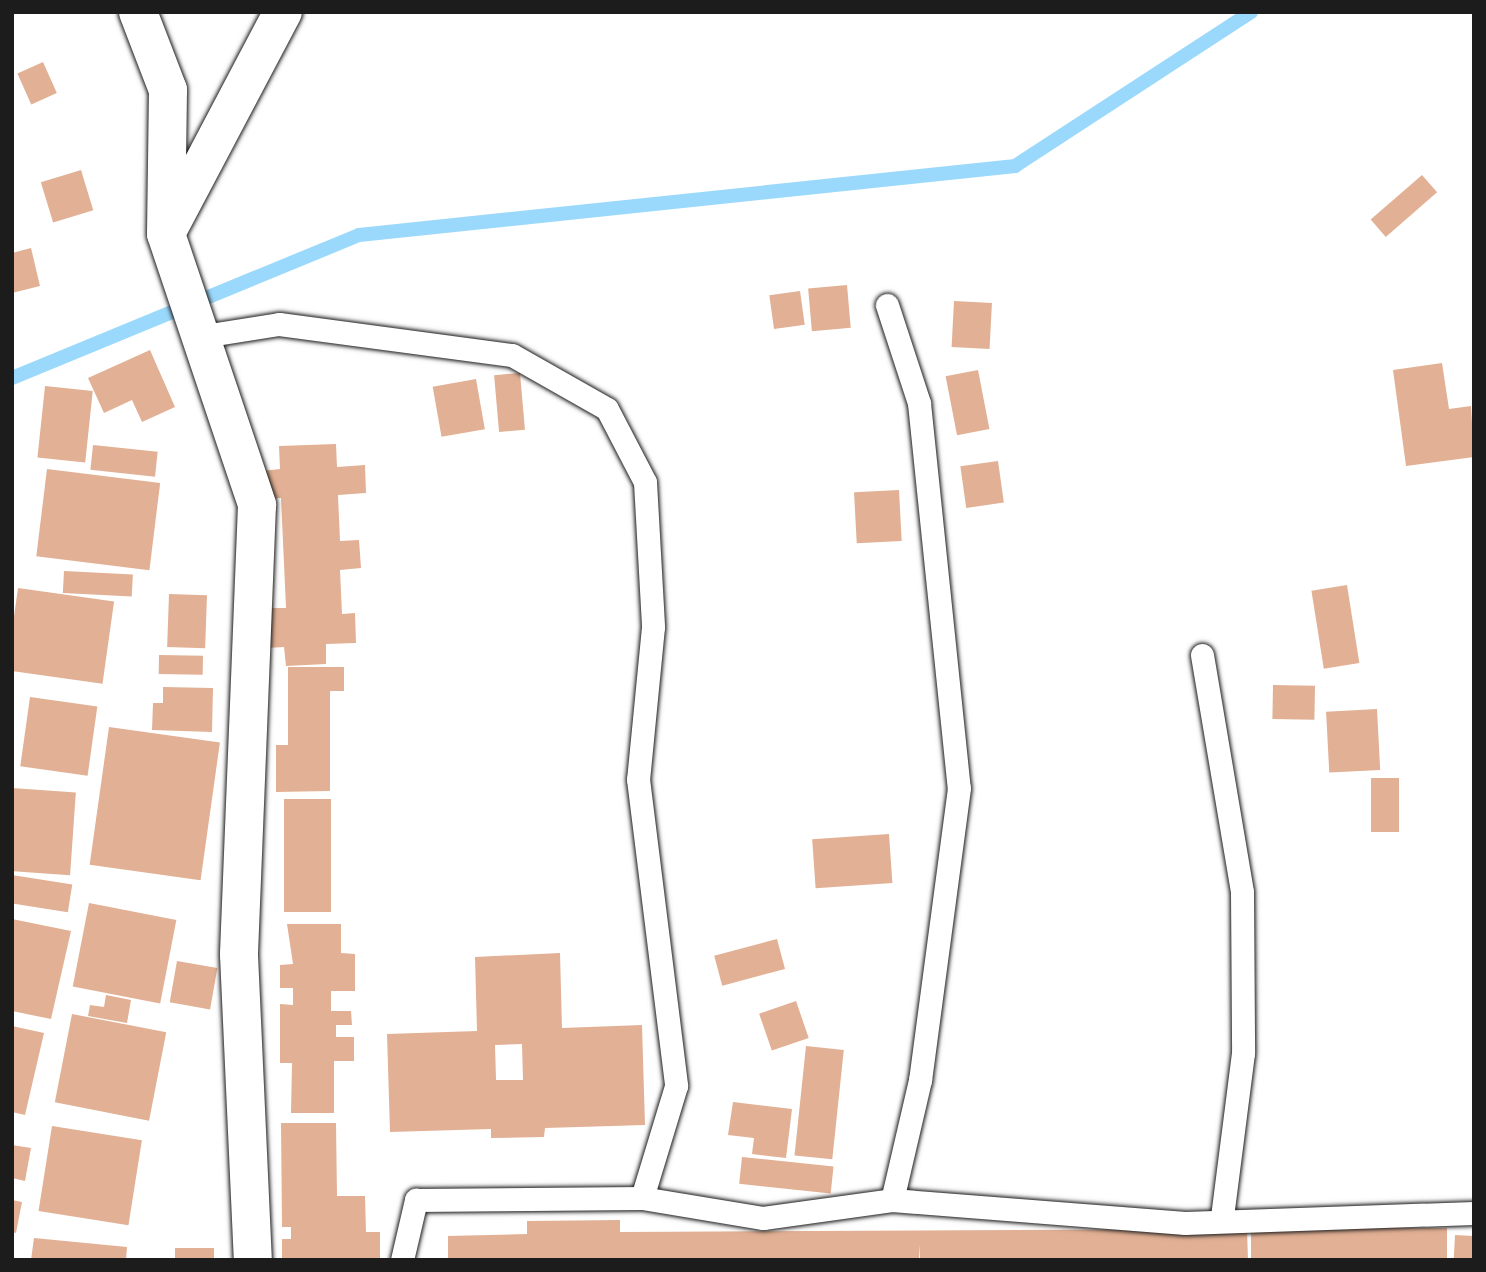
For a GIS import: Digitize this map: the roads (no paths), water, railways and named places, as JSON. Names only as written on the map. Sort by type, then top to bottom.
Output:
[{"type":"street","points":[[138,12],[168,90],[166,234],[197,337],[257,505],[239,955],[253,1260]]},
{"type":"street","points":[[166,234],[283,12]]},
{"type":"lane","points":[[887,305],[919,403],[960,788],[920,1080],[892,1200]]},
{"type":"lane","points":[[197,337],[279,324],[512,355],[607,409],[614,421],[645,482],[653,627],[638,779],[676,1086],[642,1198]]},
{"type":"lane","points":[[1202,655],[1242,892],[1243,1053],[1222,1218]]},
{"type":"lane","points":[[402,1260],[416,1200],[642,1198],[763,1218],[892,1200],[1185,1223],[1222,1218],[1474,1213]]},
{"type":"waterway","points":[[12,378],[359,235],[1015,166],[1251,12]]}]
